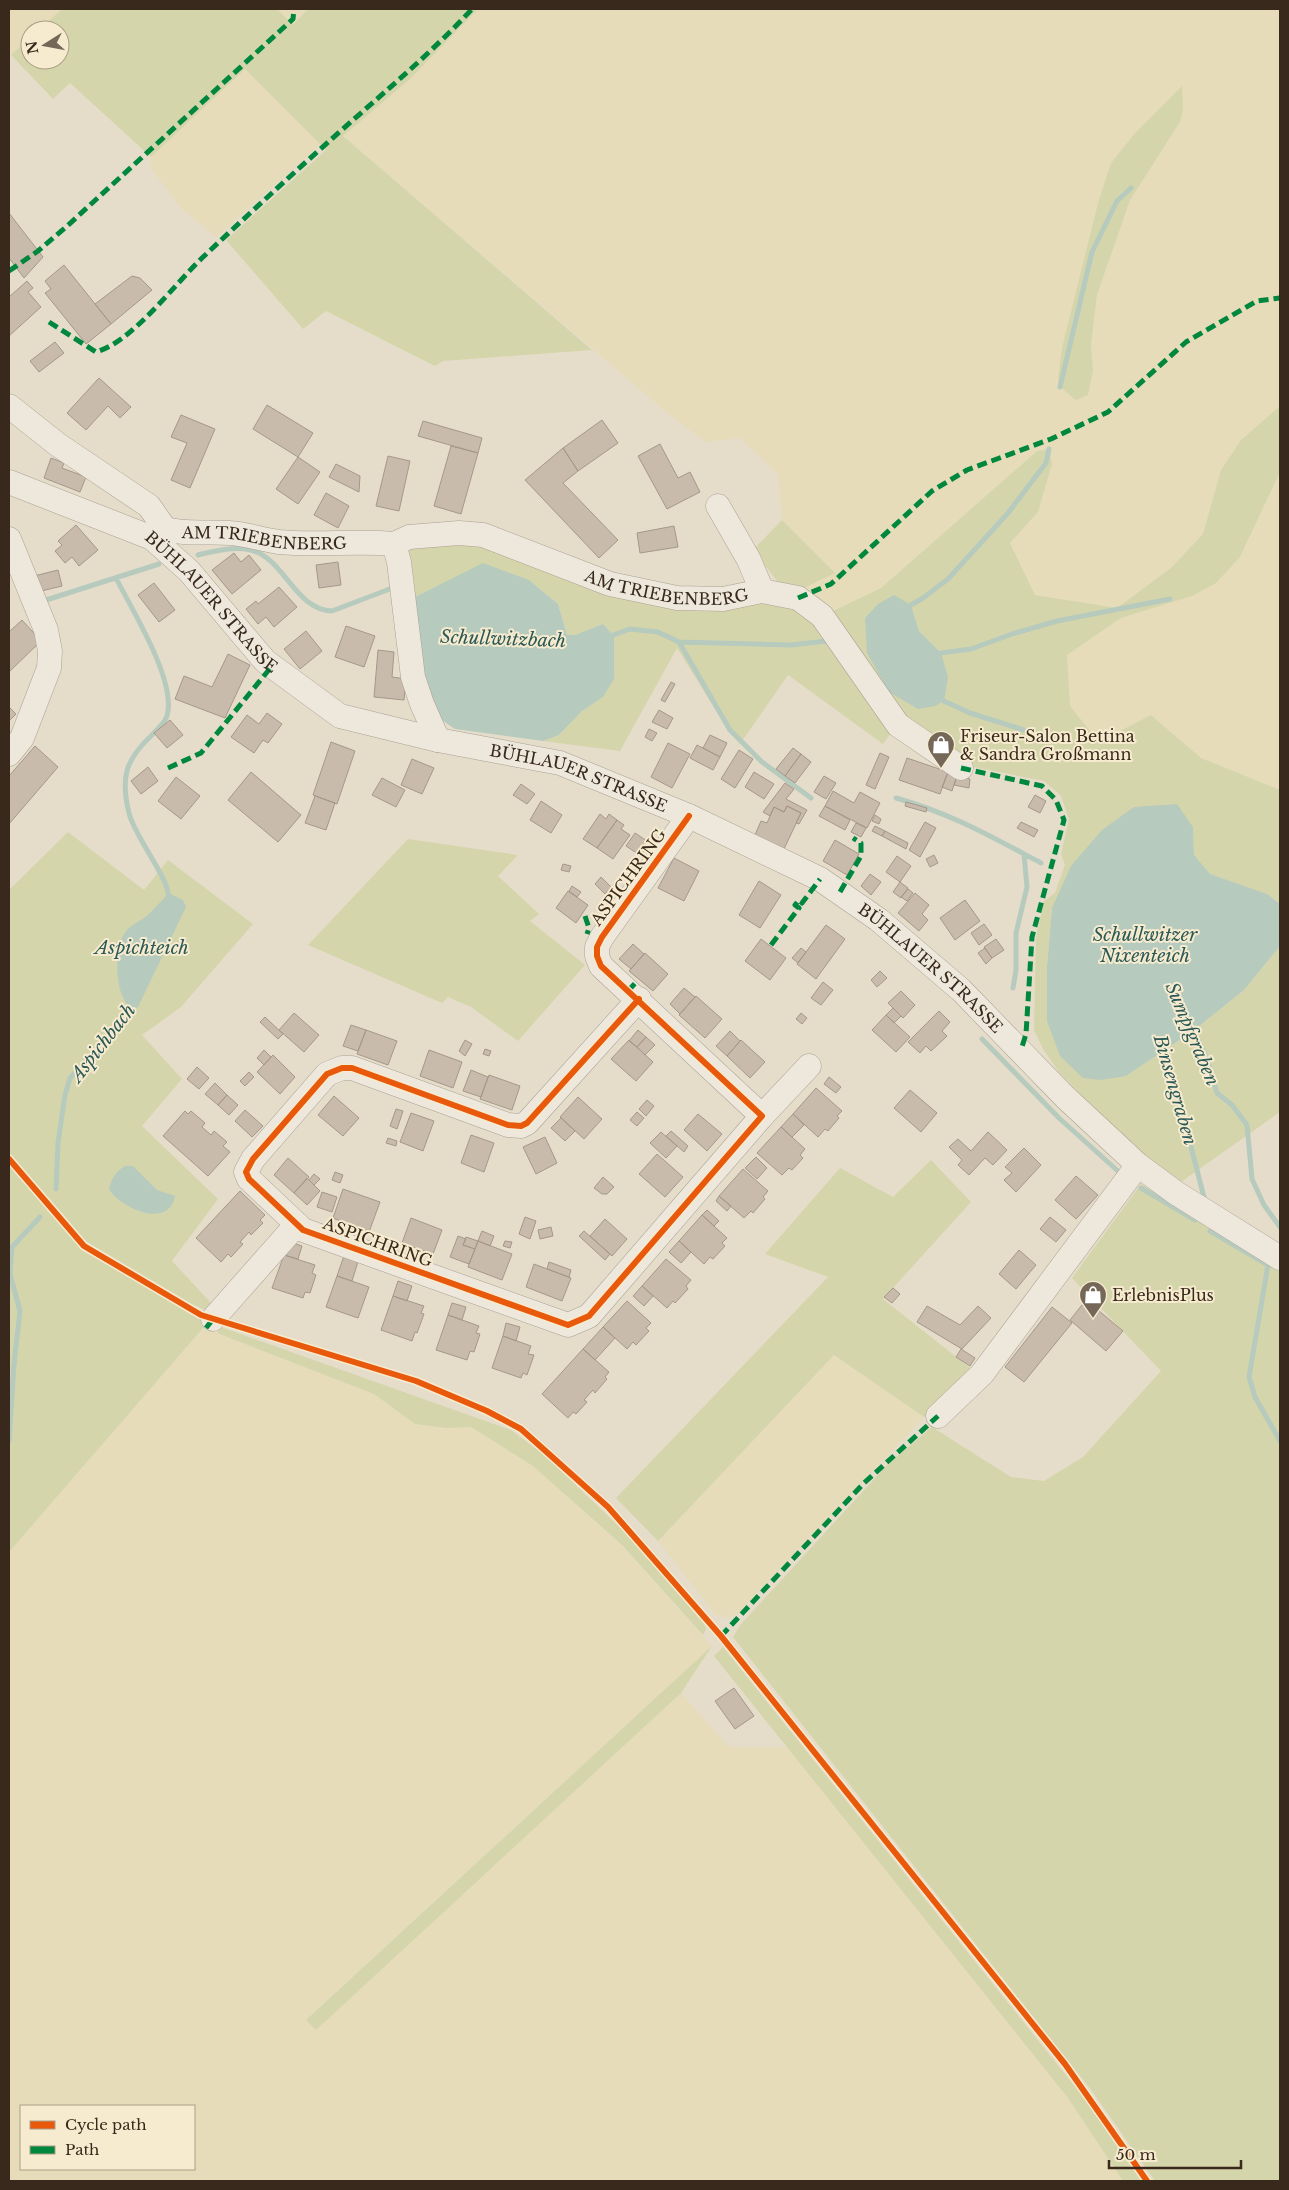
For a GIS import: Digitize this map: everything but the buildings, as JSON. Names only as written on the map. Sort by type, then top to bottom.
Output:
[{"type":"street","name":"AM TRIEBENBERG","points":[[9,406],[57,444],[149,506],[159,534],[231,533],[278,542],[319,544],[367,541],[394,544],[409,537],[459,533],[483,535],[610,584],[677,598],[723,599],[762,591],[798,598],[822,616],[898,725],[961,768]]},
{"type":"street","name":"BÜHLAUER STRASSE","points":[[9,482],[159,534],[265,661],[340,716],[438,740],[560,763],[689,816],[820,880],[880,920],[961,990],[1065,1097],[1138,1165],[1176,1193],[1280,1258]]},
{"type":"street","points":[[718,506],[749,560],[762,591]]},
{"type":"street","points":[[9,539],[46,630],[50,651],[49,668],[22,738],[9,754]]},
{"type":"street","points":[[394,544],[400,562],[413,677],[422,704],[438,740]]},
{"type":"street","name":"ASPICHRING","points":[[689,816],[602,937],[597,947],[597,956],[601,966],[639,999],[762,1116]]},
{"type":"street","name":"ASPICHRING","points":[[639,999],[533,1119],[521,1126],[508,1125],[352,1068],[342,1068],[327,1074],[253,1159],[246,1172],[249,1179],[303,1230],[568,1325],[588,1316],[762,1116],[808,1066]]},
{"type":"street","points":[[938,1416],[982,1374],[1138,1165]]},
{"type":"street","points":[[213,1319],[297,1224]]},
{"type":"shaded area","points":[[9,9],[62,9],[50,20],[20,20],[20,47],[9,57]]},
{"type":"shaded area","points":[[277,9],[308,9],[293,25]]},
{"type":"shaded area","points":[[478,9],[1280,10],[1280,406],[1241,440],[1221,470],[1203,534],[1171,568],[1117,608],[1035,595],[1010,543],[1038,512],[1052,464],[1049,449],[1037,451],[881,588],[829,613],[802,589],[834,573],[782,520],[778,474],[740,438],[706,442],[671,416],[343,136],[410,79]],"holes":[[[1180,122],[1130,200],[1097,295],[1091,345],[1093,371],[1076,400],[1060,387],[1058,379],[1062,348],[1098,203],[1111,163],[1136,132]]]},
{"type":"shaded area","points":[[245,69],[321,144],[216,237],[181,208],[150,167],[151,157]]},
{"type":"shaded area","points":[[1280,472],[1280,790],[1201,758],[1151,715],[1099,742],[1070,706],[1067,655],[1121,618],[1192,596],[1240,557]]},
{"type":"shaded area","points":[[203,1328],[374,1394],[415,1424],[446,1428],[471,1427],[533,1466],[623,1547],[712,1646],[306,2019],[315,2030],[681,1693],[729,1747],[787,1747],[1068,2098],[1123,2181],[9,2181],[9,1552]]},
{"type":"shaded area","points":[[834,1355],[924,1417],[738,1613],[729,1618],[716,1615],[658,1541]]},
{"type":"green space","points":[[62,9],[277,9],[293,25],[308,9],[478,9],[410,79],[343,136],[592,350],[443,361],[435,366],[326,311],[303,329],[226,240],[326,150],[245,69],[151,157],[70,83],[53,99],[25,70],[70,70],[70,20],[50,20]]},
{"type":"green space","points":[[20,47],[20,64],[11,55]]},
{"type":"green space","points":[[1182,86],[1183,110],[1180,122],[1130,200],[1097,295],[1091,345],[1093,371],[1088,395],[1076,400],[1060,387],[1058,379],[1062,348],[1098,203],[1111,163],[1136,132]]},
{"type":"green space","points":[[1280,406],[1280,472],[1240,557],[1216,583],[1192,596],[1121,618],[1067,655],[1070,706],[1099,742],[1151,715],[1201,758],[1280,790],[1280,904],[1266,894],[1210,874],[1194,855],[1193,827],[1052,908],[1047,967],[1047,1021],[1126,1076],[1193,1031],[1244,990],[1280,946],[1280,1112],[1181,1182],[1145,1155],[1103,1117],[1059,1072],[1043,1049],[1034,1030],[1036,937],[1044,901],[1055,893],[1065,865],[1061,854],[1069,819],[1061,796],[1044,781],[963,765],[923,739],[829,613],[881,588],[1037,451],[1049,449],[1052,464],[1038,512],[1010,543],[1035,595],[1117,608],[1171,568],[1203,534],[1221,470],[1241,440]],"holes":[[[911,605],[919,631],[941,653],[918,709]]]},
{"type":"green space","points":[[782,520],[835,573],[802,589],[781,586],[753,550]]},
{"type":"green space","points":[[461,538],[613,590],[772,599],[805,608],[895,727],[883,744],[788,675],[740,744],[730,733],[677,648],[620,751],[543,741],[559,735],[582,711],[603,697],[603,624],[575,635],[567,635],[558,604],[529,580],[437,586],[411,599],[405,544]]},
{"type":"green space","points":[[68,832],[144,890],[168,860],[253,924],[181,1007],[142,1035],[182,1079],[142,1126],[218,1199],[172,1261],[212,1304],[209,1312],[192,1304],[87,1242],[9,1152],[9,890]]},
{"type":"green space","points":[[408,839],[518,855],[498,876],[539,914],[530,921],[585,965],[518,1041],[471,1007],[448,997],[442,1003],[308,945]]},
{"type":"green space","points":[[931,1160],[971,1202],[883,1299],[974,1371],[924,1417],[834,1355],[658,1541],[616,1498],[828,1277],[765,1254],[840,1168],[893,1197]]},
{"type":"green space","points":[[9,1165],[82,1250],[202,1319],[203,1328],[9,1552]]},
{"type":"green space","points":[[1141,1184],[1280,1266],[1280,2181],[1155,2181],[1092,2091],[733,1637],[741,1624],[888,1464],[932,1427],[1011,1477],[1044,1481],[1083,1457],[1161,1371],[1072,1278]]},
{"type":"green space","points":[[221,1327],[511,1430],[543,1454],[627,1534],[704,1624],[706,1629],[703,1635],[623,1546],[533,1466],[471,1427],[446,1428],[415,1424],[374,1394],[217,1333]]},
{"type":"green space","points":[[712,1646],[681,1693],[316,2030],[306,2020]]},
{"type":"green space","points":[[723,1647],[1081,2094],[1141,2181],[1123,2181],[1068,2098],[714,1656]]},
{"type":"water","points":[[483,563],[529,580],[558,604],[567,635],[575,635],[603,624],[614,636],[614,679],[603,697],[582,711],[559,735],[543,741],[455,729],[436,716],[422,689],[411,599]]},
{"type":"water","points":[[894,595],[911,605],[919,631],[941,653],[948,677],[944,701],[935,706],[918,709],[889,692],[867,653],[865,618],[878,604]]},
{"type":"water","name":"Schullwitzer Nixenteich","points":[[1177,804],[1193,827],[1194,855],[1210,874],[1267,894],[1280,904],[1280,946],[1244,990],[1193,1031],[1126,1076],[1101,1080],[1083,1078],[1060,1056],[1047,1021],[1047,967],[1052,908],[1071,866],[1102,830],[1134,807]]},
{"type":"water","name":"Aspichteich","points":[[169,893],[183,900],[186,907],[138,1007],[133,1009],[127,1004],[119,985],[117,963],[121,942],[128,928],[148,915]]},
{"type":"water","points":[[125,1166],[133,1166],[157,1190],[175,1196],[171,1206],[164,1212],[154,1214],[133,1209],[123,1203],[109,1189],[116,1173]]},
{"type":"waterway","points":[[1060,387],[1092,252],[1117,201],[1131,188]]},
{"type":"waterway","points":[[911,605],[948,579],[1008,513],[1046,463],[1049,449]]},
{"type":"waterway","name":"Schullwitzbach","points":[[198,555],[231,549],[251,550],[263,555],[273,563],[308,602],[319,608],[332,611],[395,587]]},
{"type":"waterway","name":"Schullwitzbach","points":[[43,601],[159,564]]},
{"type":"waterway","name":"Aspichbach","points":[[116,578],[150,643],[168,696],[166,718],[136,752],[127,770],[125,779],[126,800],[132,823],[164,880],[168,897]]},
{"type":"waterway","points":[[941,653],[971,649],[1012,634],[1057,621],[1170,599]]},
{"type":"waterway","name":"Schullwitzbach","points":[[608,637],[630,629],[658,632],[679,642],[730,730],[762,762],[811,798]]},
{"type":"waterway","points":[[679,642],[791,645],[826,641]]},
{"type":"waterway","points":[[944,701],[970,713],[1046,737]]},
{"type":"waterway","name":"Schullwitzbach","points":[[896,798],[953,818],[1041,863]]},
{"type":"waterway","points":[[1013,988],[1016,970],[1016,933],[1027,887],[1024,854]]},
{"type":"waterway","name":"Aspichbach","points":[[56,1189],[58,1143],[65,1095],[70,1078],[133,1009],[135,1003]]},
{"type":"waterway","name":"Sumpfgraben","points":[[1191,1025],[1207,1059],[1217,1093],[1232,1105],[1247,1125],[1252,1179],[1264,1205],[1280,1227]]},
{"type":"waterway","points":[[982,1039],[1059,1118],[1119,1172]]},
{"type":"waterway","name":"Binsengraben","points":[[1160,1046],[1182,1112],[1205,1201]]},
{"type":"waterway","points":[[1141,1188],[1195,1220]]},
{"type":"waterway","name":"Aspichbach","points":[[9,1441],[14,1364],[20,1311],[10,1274],[12,1247],[40,1217]]},
{"type":"waterway","name":"Binsengraben","points":[[1210,1231],[1268,1265],[1249,1377],[1255,1397],[1280,1441]]},
{"type":"marked path","points":[[9,271],[38,251],[66,227],[293,19],[294,9]]},
{"type":"marked path","points":[[49,322],[96,352],[124,337],[152,311],[202,258],[414,66],[472,9]]},
{"type":"marked path","points":[[798,598],[831,584],[932,491],[967,470],[1051,439],[1108,412],[1186,342],[1257,301],[1280,298]]},
{"type":"marked path","points":[[168,768],[201,753],[272,666]]},
{"type":"marked path","points":[[961,768],[1042,786],[1056,800],[1064,820],[1032,937],[1026,1034],[1021,1050]]},
{"type":"marked path","points":[[840,892],[861,856],[861,843],[853,838]]},
{"type":"marked path","points":[[771,945],[799,908],[795,905],[799,900],[802,903],[820,879]]},
{"type":"marked path","points":[[585,916],[589,928],[587,934]]},
{"type":"marked path","points":[[628,991],[638,980]]},
{"type":"marked path","points":[[206,1328],[213,1319]]},
{"type":"marked path","points":[[721,1636],[864,1483],[938,1416]]},
{"type":"cycle path","points":[[639,999],[527,1123],[521,1126],[508,1125],[352,1068],[342,1068],[327,1074],[253,1159],[246,1172],[249,1179],[303,1230],[568,1325],[589,1316],[762,1116],[601,966],[597,956],[597,947],[602,937],[689,816]]},
{"type":"cycle path","points":[[9,1159],[84,1246],[201,1315],[416,1381],[487,1411],[521,1429],[608,1507],[721,1636],[1065,2064],[1147,2181]]},
{"type":"place","name":"Friseur-Salon Bettina & Sandra Großmann","points":[[941,769]]},
{"type":"place","name":"ErlebnisPlus","points":[[1093,1319]]}]
